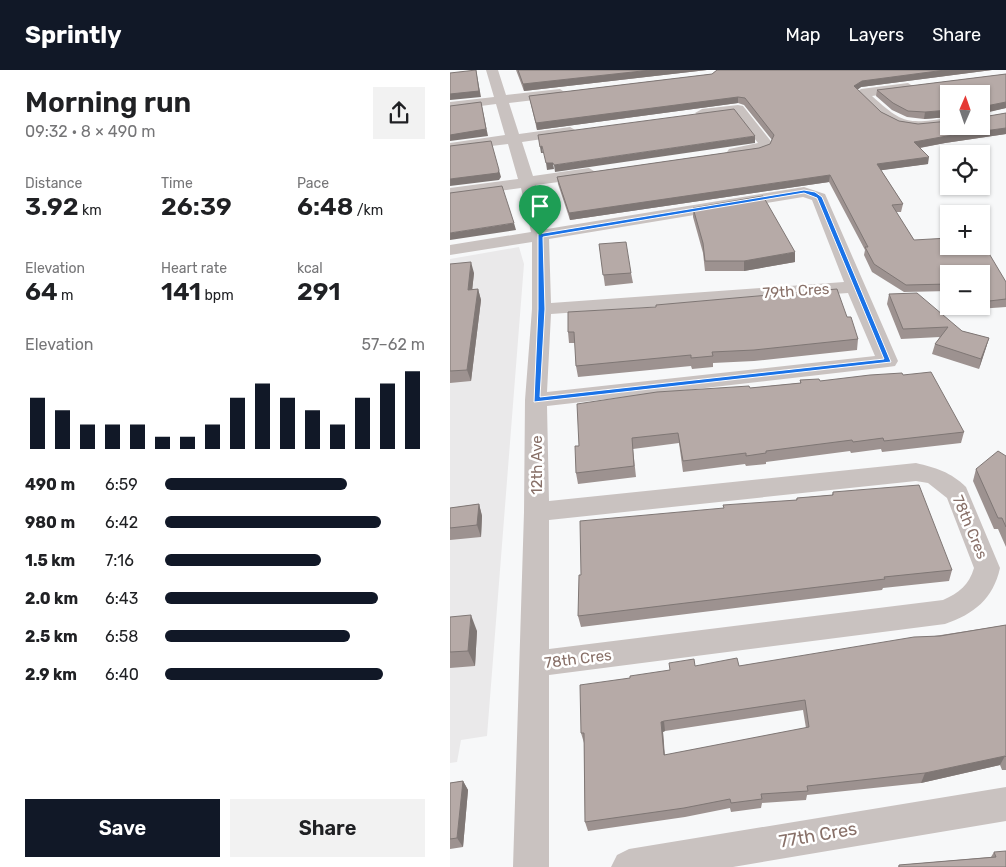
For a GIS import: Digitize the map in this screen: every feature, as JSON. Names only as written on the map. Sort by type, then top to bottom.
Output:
[{"type":"street","name":"12th Ave","points":[[492,70],[527,182],[540,236],[542,309],[536,400],[537,512],[531,867]]},
{"type":"street","points":[[919,86],[861,93],[896,124],[915,127],[940,123]]},
{"type":"street","points":[[450,106],[578,91]]},
{"type":"street","points":[[689,115],[738,108],[765,143],[764,146],[759,148],[720,154]]},
{"type":"street","points":[[450,147],[581,130]]},
{"type":"street","points":[[450,193],[604,171]]},
{"type":"street","points":[[450,250],[804,192],[819,197],[855,287],[888,361],[536,400]]},
{"type":"street","name":"79th Cres","points":[[542,309],[855,287]]},
{"type":"street","name":"78th Cres","points":[[534,664],[945,612],[964,605],[977,594],[985,581],[987,568],[957,493],[947,483],[935,476],[916,472],[537,512]]},
{"type":"street","name":"77th Cres","points":[[630,867],[1006,804]]},
{"type":"shaded area","points":[[519,247],[524,264],[487,736],[461,740],[457,762],[450,763],[450,259]]},
{"type":"building","points":[[476,70],[479,91],[450,94],[450,73]]},
{"type":"building","points":[[518,70],[651,70],[523,84]]},
{"type":"building","points":[[717,70],[945,70],[862,81],[854,86],[881,112],[899,121],[918,124],[940,122],[940,135],[954,135],[914,142],[929,157],[877,164],[903,204],[892,205],[914,240],[940,239],[940,255],[990,255],[1006,282],[1006,299],[990,301],[990,265],[940,265],[940,284],[906,285],[874,264],[865,247],[868,247],[830,175],[569,213],[557,177],[759,148],[770,144],[774,135],[745,98],[738,97],[536,123],[529,96],[712,74]]},
{"type":"building","points":[[1006,74],[1006,102],[990,105],[990,85],[940,85],[940,111],[925,112],[908,111],[893,103],[877,90]]},
{"type":"building","points":[[481,102],[486,129],[450,135],[450,106]]},
{"type":"building","points":[[734,109],[755,136],[554,165],[553,163],[546,163],[538,135]]},
{"type":"building","points":[[1006,113],[1006,128],[990,130],[990,116]]},
{"type":"building","points":[[491,141],[499,170],[498,173],[450,179],[450,146]]},
{"type":"building","points":[[502,186],[514,223],[450,233],[450,193]]},
{"type":"building","points":[[763,196],[795,252],[744,261],[705,261],[703,243],[693,208]]},
{"type":"building","points":[[626,242],[631,273],[603,275],[599,244]]},
{"type":"building","points":[[471,262],[468,290],[478,289],[467,370],[450,371],[450,264]]},
{"type":"building","points":[[837,289],[847,317],[851,317],[858,339],[754,350],[712,352],[713,356],[691,358],[691,355],[576,366],[574,332],[568,332],[568,312],[656,307],[656,305]]},
{"type":"building","points":[[917,293],[940,312],[940,315],[943,315],[962,331],[989,338],[981,359],[935,344],[948,327],[903,329],[889,294]]},
{"type":"building","points":[[931,372],[964,432],[884,441],[883,438],[853,442],[852,440],[766,451],[766,453],[746,456],[746,453],[683,461],[678,433],[632,438],[634,466],[576,473],[575,446],[579,446],[577,404],[657,392],[749,386],[750,388],[801,383],[800,380],[819,379],[820,381],[870,375],[902,373],[903,375]]},
{"type":"building","points":[[998,451],[1006,456],[1006,527],[1002,518],[998,518],[976,469]]},
{"type":"building","points":[[919,485],[952,570],[578,616],[579,575],[581,575],[580,521],[724,508],[723,505],[797,500],[797,498],[833,495],[833,492]]},
{"type":"building","points":[[479,504],[477,525],[450,528],[450,508]]},
{"type":"building","points":[[471,615],[468,651],[450,652],[450,617]]},
{"type":"building","points":[[1006,625],[1006,757],[925,773],[807,786],[808,791],[761,794],[762,799],[731,803],[730,799],[684,808],[585,822],[584,733],[581,733],[580,685],[670,670],[669,663],[694,659],[695,666],[737,658],[739,666],[914,637],[940,636]],"holes":[[[805,700],[809,727],[664,755],[661,722]]]},
{"type":"building","points":[[463,781],[457,838],[450,839],[450,783]]},
{"type":"building","points":[[1006,851],[1006,867],[899,867],[899,865],[996,857],[994,852]]},
{"type":"route","points":[[804,192],[813,193],[819,197],[855,287],[888,361],[536,400],[542,309],[540,236],[804,192]]}]
